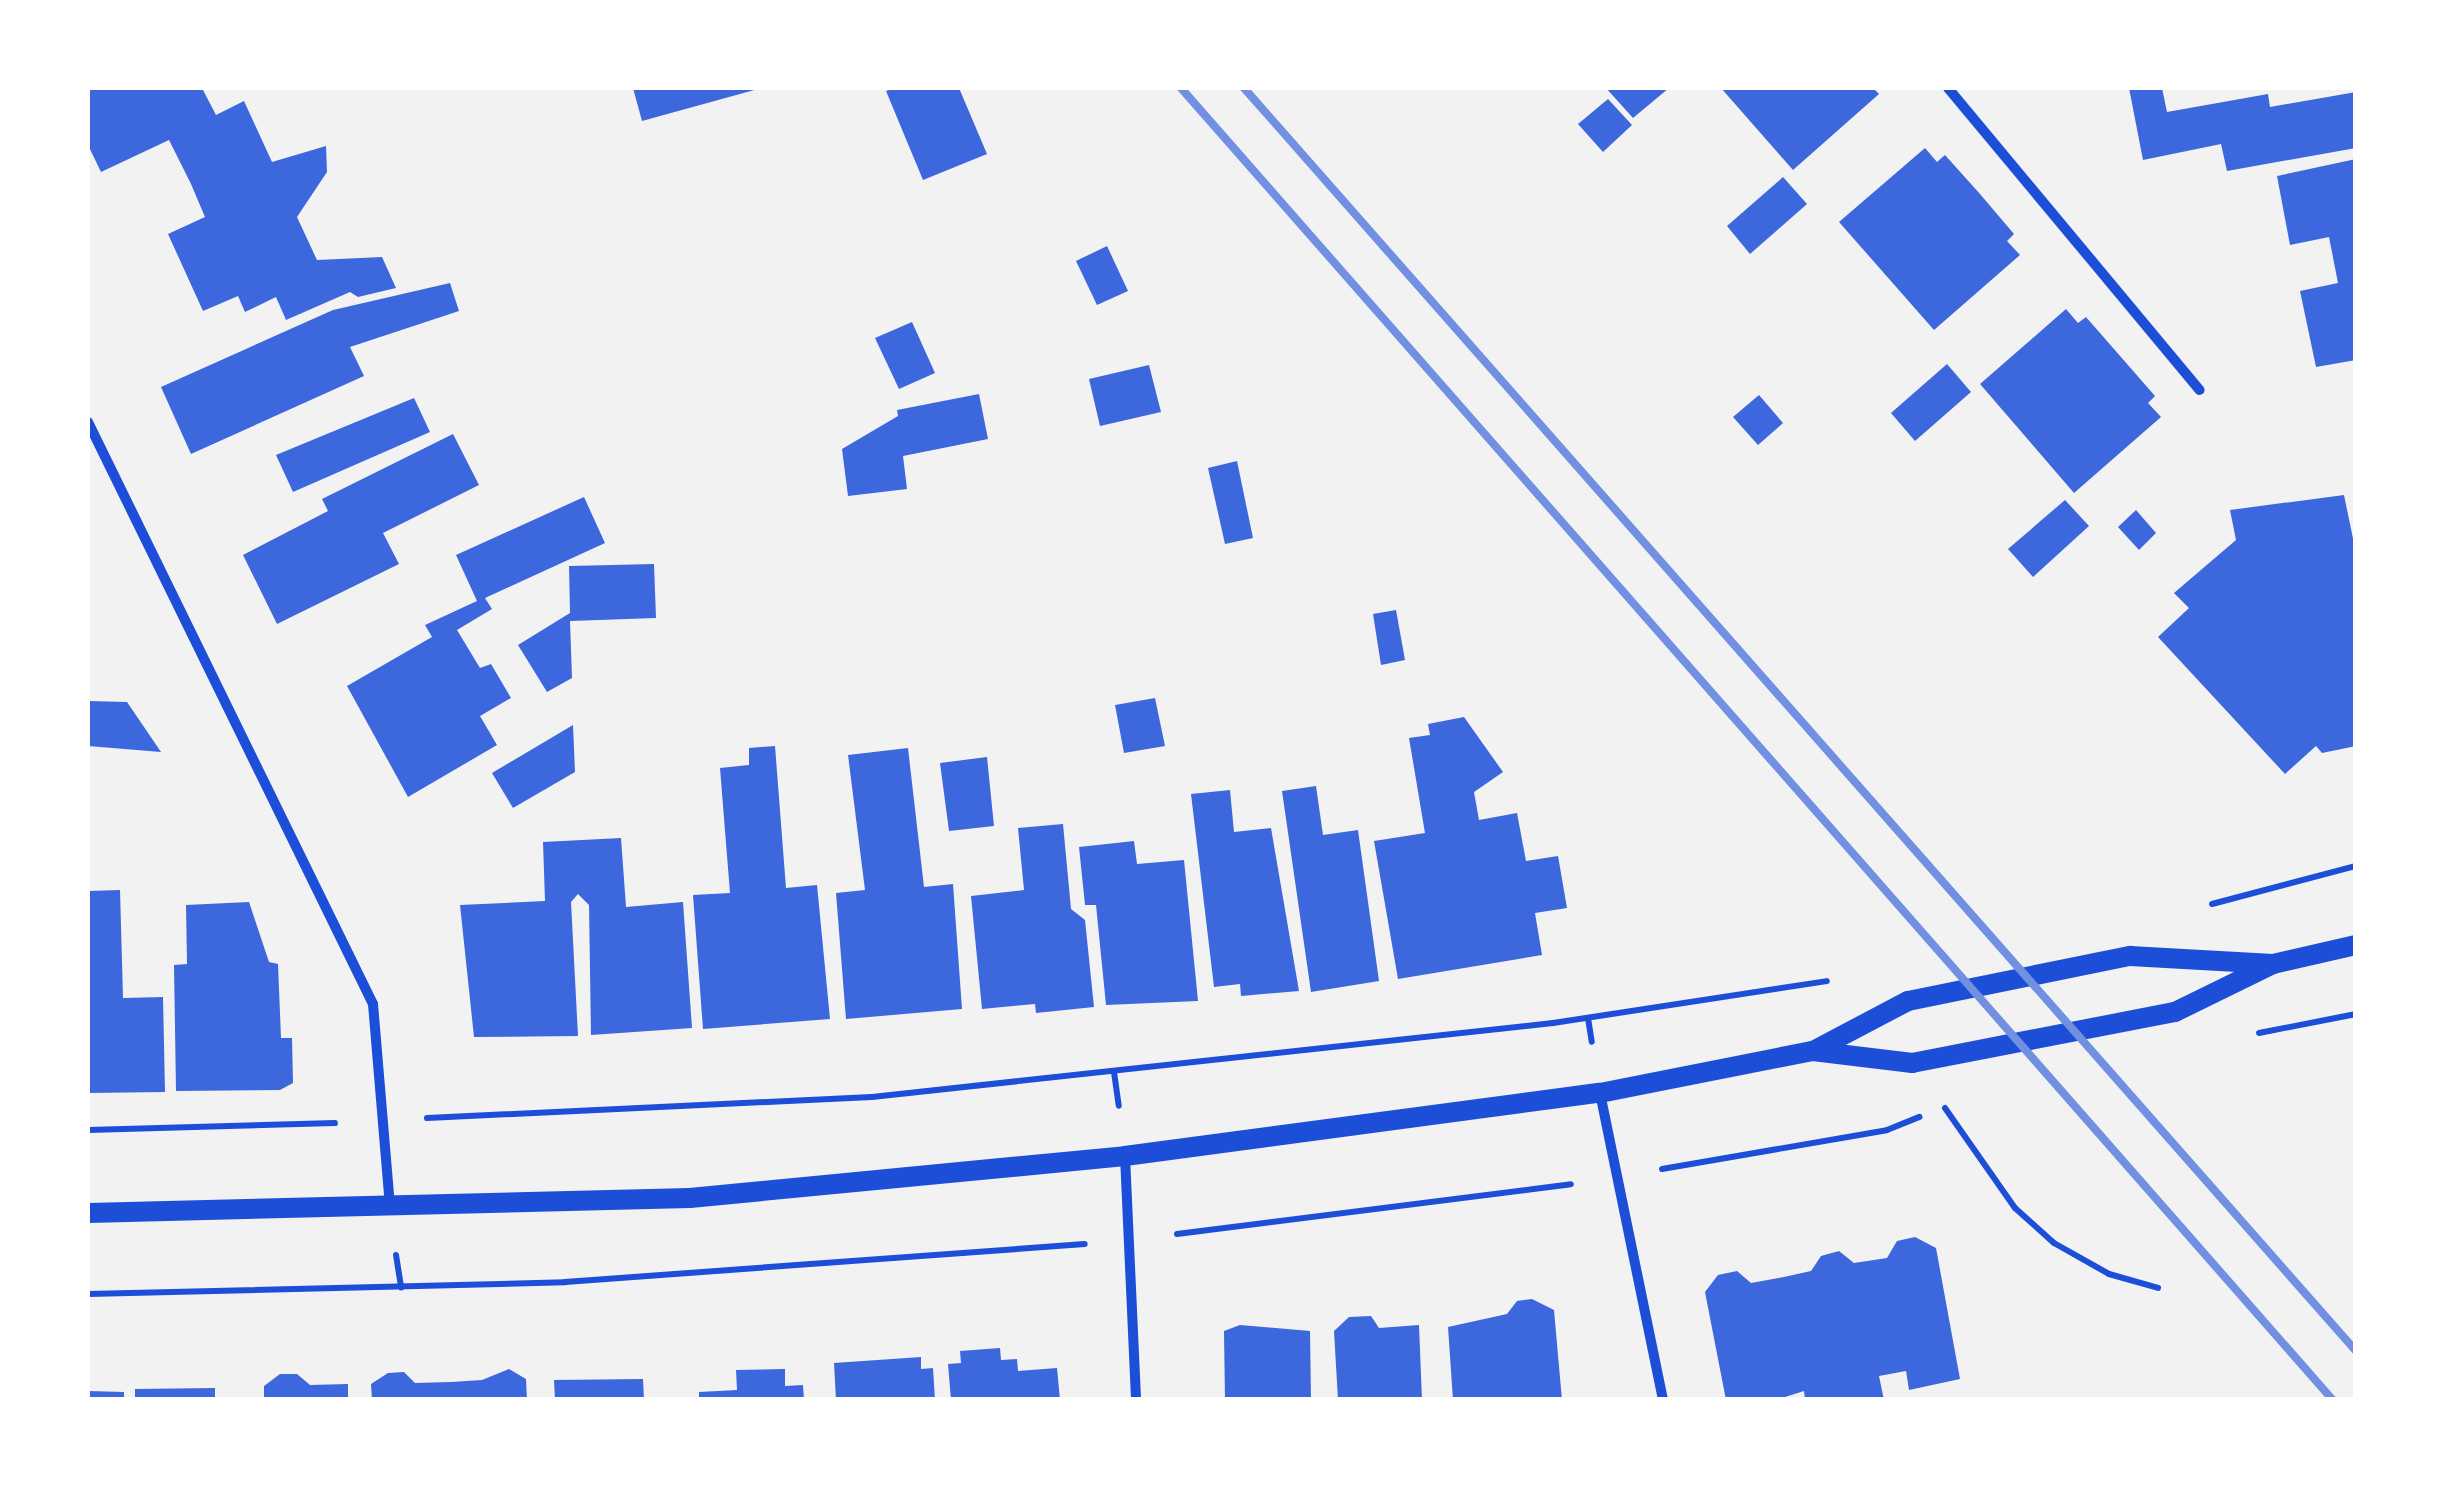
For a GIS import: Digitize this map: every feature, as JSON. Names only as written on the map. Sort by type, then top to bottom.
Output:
[{"type":"main road","points":[[1814,1051],[1912,1064],[2176,1012],[2273,964],[2356,945]]},
{"type":"main road","points":[[88,1213],[690,1198],[1126,1156],[1600,1093],[1814,1051],[1908,1001],[2130,956],[2273,964]]},
{"type":"street","points":[[1948,88],[2200,390]]},
{"type":"street","points":[[88,422],[373,1004],[390,1207]]},
{"type":"street","points":[[1600,1093],[1664,1400]]},
{"type":"street","points":[[1126,1156],[1134,1240],[1136,1400]]},
{"type":"path","points":[[2196,908],[2356,866]]},
{"type":"path","points":[[88,1130],[872,1098],[1553,1023],[1842,978]]},
{"type":"path","points":[[2256,1033],[2356,1014]]},
{"type":"path","points":[[88,1294],[565,1282],[1134,1240],[1618,1177],[1887,1130],[1958,1096]]},
{"type":"path","points":[[1942,1104],[2015,1208],[2054,1243],[2108,1274],[2158,1288]]},
{"type":"building","points":[[202,88],[216,115],[244,101],[272,162],[326,146],[327,172],[297,217],[317,260],[382,257],[396,288],[358,297],[350,292],[286,320],[276,297],[245,312],[238,296],[203,311],[168,234],[205,217],[191,184],[169,140],[101,172],[88,145],[88,91]]},
{"type":"building","points":[[633,88],[758,88],[758,89],[642,121]]},
{"type":"building","points":[[959,88],[987,154],[923,180],[886,91]]},
{"type":"building","points":[[1606,88],[1669,88],[1633,118]]},
{"type":"building","points":[[1721,88],[1873,88],[1879,94],[1793,170]]},
{"type":"building","points":[[2129,88],[2162,88],[2167,112],[2268,94],[2270,107],[2356,92],[2356,148],[2227,171],[2221,144],[2143,160]]},
{"type":"building","points":[[1608,99],[1632,125],[1603,152],[1578,124]]},
{"type":"building","points":[[1925,148],[1937,162],[1945,155],[1980,194],[2014,234],[2007,241],[2020,255],[1934,330],[1839,222]]},
{"type":"building","points":[[2356,159],[2356,360],[2316,367],[2300,291],[2338,283],[2329,237],[2290,245],[2277,176]]},
{"type":"building","points":[[1783,177],[1807,204],[1750,254],[1727,226]]},
{"type":"building","points":[[1107,246],[1128,291],[1097,305],[1076,261]]},
{"type":"building","points":[[450,283],[459,311],[350,347],[364,376],[191,454],[161,387],[333,310]]},
{"type":"building","points":[[2066,309],[2078,323],[2086,317],[2155,396],[2148,403],[2161,417],[2074,493],[1980,384]]},
{"type":"building","points":[[912,322],[935,373],[899,389],[875,338]]},
{"type":"building","points":[[1947,364],[1971,392],[1915,441],[1891,413]]},
{"type":"building","points":[[1149,365],[1161,412],[1100,426],[1089,379]]},
{"type":"building","points":[[979,394],[988,439],[903,456],[907,489],[848,496],[842,449],[898,416],[897,410]]},
{"type":"building","points":[[1759,395],[1783,423],[1758,445],[1733,417]]},
{"type":"building","points":[[414,398],[430,432],[293,492],[276,455]]},
{"type":"building","points":[[453,434],[479,485],[383,533],[399,564],[277,624],[243,555],[328,511],[322,499]]},
{"type":"building","points":[[1237,461],[1253,538],[1225,544],[1208,468]]},
{"type":"building","points":[[2344,495],[2356,553],[2356,746],[2322,753],[2316,746],[2285,774],[2158,637],[2189,608],[2174,593],[2236,540],[2230,510]]},
{"type":"building","points":[[584,497],[605,543],[485,598],[492,609],[457,630],[480,668],[491,664],[511,698],[480,716],[497,745],[408,797],[347,686],[432,637],[425,625],[477,601],[456,555]]},
{"type":"building","points":[[2065,500],[2089,526],[2033,577],[2008,549]]},
{"type":"building","points":[[2136,510],[2156,533],[2139,550],[2118,527]]},
{"type":"building","points":[[654,564],[656,618],[570,621],[572,678],[547,692],[518,645],[570,613],[569,566]]},
{"type":"building","points":[[1396,610],[1405,660],[1381,665],[1373,614]]},
{"type":"building","points":[[1155,698],[1165,746],[1124,753],[1115,705]]},
{"type":"building","points":[[88,701],[127,702],[161,752],[88,746]]},
{"type":"building","points":[[1464,717],[1503,772],[1474,792],[1479,820],[1517,813],[1526,861],[1558,856],[1567,908],[1535,913],[1542,955],[1398,979],[1374,841],[1425,833],[1409,738],[1430,735],[1428,724]]},
{"type":"building","points":[[573,725],[575,772],[513,808],[492,773]]},
{"type":"building","points":[[775,746],[786,888],[817,885],[830,1019],[703,1029],[693,895],[730,893],[720,768],[749,765],[749,748]]},
{"type":"building","points":[[908,748],[924,887],[953,884],[962,1009],[846,1019],[836,893],[865,890],[848,755]]},
{"type":"building","points":[[987,757],[994,826],[949,831],[940,763]]},
{"type":"building","points":[[1316,786],[1323,835],[1358,830],[1379,981],[1311,992],[1282,791]]},
{"type":"building","points":[[1230,790],[1234,832],[1271,828],[1299,991],[1241,996],[1240,984],[1214,987],[1191,794]]},
{"type":"building","points":[[1063,824],[1071,909],[1085,920],[1094,1007],[1036,1013],[1035,1004],[982,1009],[971,896],[1024,890],[1018,828]]},
{"type":"building","points":[[621,838],[626,907],[683,902],[692,1028],[591,1035],[589,905],[578,894],[571,902],[578,1036],[474,1037],[460,905],[545,901],[543,842]]},
{"type":"building","points":[[1134,841],[1137,864],[1184,860],[1198,1001],[1106,1005],[1096,905],[1085,905],[1079,847]]},
{"type":"building","points":[[120,890],[123,998],[163,997],[165,1092],[88,1093],[88,891]]},
{"type":"building","points":[[249,902],[269,962],[278,964],[281,1038],[292,1038],[293,1083],[280,1090],[176,1091],[174,965],[187,964],[186,905]]},
{"type":"building","points":[[1915,1237],[1936,1248],[1960,1379],[1909,1390],[1906,1371],[1879,1376],[1884,1400],[1805,1400],[1804,1391],[1776,1400],[1726,1400],[1705,1292],[1718,1275],[1737,1271],[1751,1283],[1784,1277],[1811,1271],[1821,1256],[1839,1251],[1854,1263],[1887,1258],[1897,1241]]},
{"type":"building","points":[[1532,1299],[1554,1310],[1562,1400],[1453,1400],[1448,1327],[1507,1314],[1517,1301]]},
{"type":"building","points":[[1371,1316],[1379,1328],[1419,1325],[1422,1400],[1338,1400],[1334,1331],[1349,1317]]},
{"type":"building","points":[[1240,1325],[1310,1331],[1311,1400],[1225,1400],[1224,1331]]},
{"type":"building","points":[[1000,1348],[1001,1360],[1017,1359],[1018,1371],[1057,1368],[1060,1400],[951,1400],[948,1364],[961,1363],[960,1351]]},
{"type":"building","points":[[921,1357],[921,1369],[933,1368],[935,1400],[836,1400],[834,1363]]},
{"type":"building","points":[[509,1369],[526,1379],[527,1400],[372,1400],[371,1384],[388,1373],[404,1372],[415,1383],[451,1382],[482,1380]]},
{"type":"building","points":[[785,1369],[785,1386],[803,1385],[804,1400],[699,1400],[699,1392],[737,1390],[736,1370]]},
{"type":"building","points":[[280,1374],[297,1374],[310,1385],[348,1384],[348,1400],[264,1400],[264,1386]]},
{"type":"building","points":[[643,1379],[644,1400],[555,1400],[554,1380]]},
{"type":"building","points":[[215,1388],[215,1400],[135,1400],[135,1389]]},
{"type":"building","points":[[88,1391],[124,1392],[124,1400],[88,1400]]},
{"type":"railway","points":[[1181,88],[2333,1400]]},
{"type":"railway","points":[[1244,88],[2356,1351]]}]
